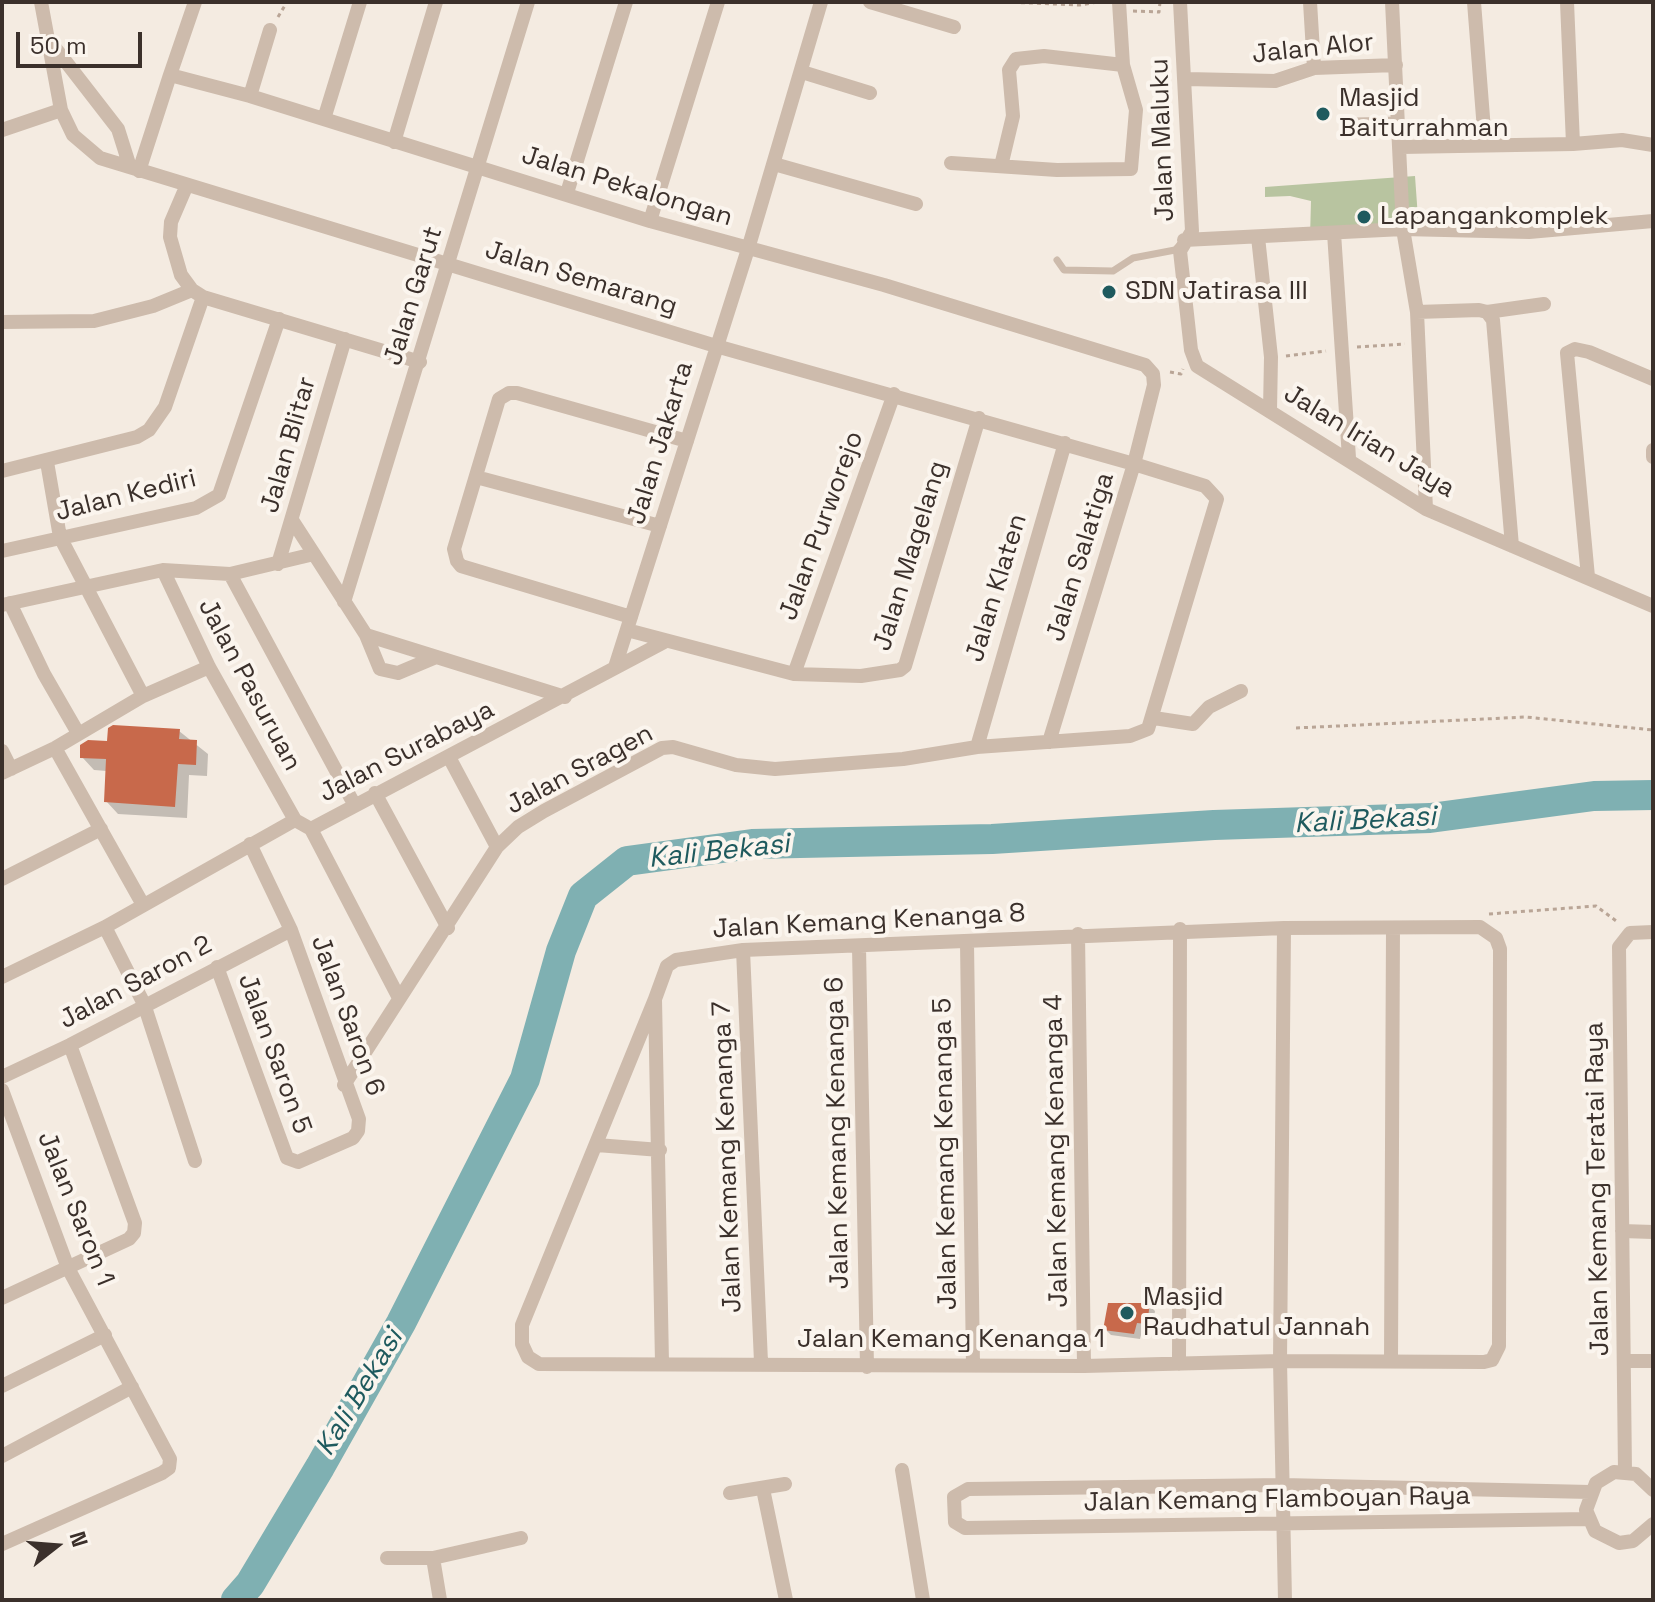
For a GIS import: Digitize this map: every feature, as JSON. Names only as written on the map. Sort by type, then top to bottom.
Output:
[{"type":"street","name":"Jalan Semarang","points":[[41,2],[61,110],[73,135],[100,158],[186,187],[716,346],[979,418],[1205,486],[1215,493],[1218,504],[1154,718]]},
{"type":"street","points":[[135,169],[195,2]]},
{"type":"street","points":[[324,119],[360,2]]},
{"type":"street","points":[[394,142],[436,2]]},
{"type":"street","name":"Jalan Garut","points":[[344,602],[528,2]]},
{"type":"street","points":[[567,193],[626,2]]},
{"type":"street","points":[[650,221],[718,2]]},
{"type":"street","name":"Jalan Jakarta","points":[[615,667],[748,249],[821,2]]},
{"type":"street","points":[[870,2],[954,27]]},
{"type":"street","name":"Jalan Maluku","points":[[1180,2],[1187,79],[1192,231],[1180,251],[1195,364]]},
{"type":"street","points":[[1310,2],[1314,68]]},
{"type":"street","points":[[1392,2],[1403,229],[1417,312],[1426,509]]},
{"type":"street","points":[[1474,2],[1485,143]]},
{"type":"street","points":[[1567,2],[1573,144]]},
{"type":"street","points":[[951,163],[1131,169],[1136,110],[1123,65],[1120,6]]},
{"type":"street","points":[[250,96],[270,30]]},
{"type":"street","points":[[49,40],[118,129],[135,169]]},
{"type":"street","points":[[1001,166],[1013,116],[1009,70],[1016,59],[1044,56],[1123,65]]},
{"type":"street","name":"Jalan Alor","points":[[1187,79],[1275,81],[1314,68],[1396,65]]},
{"type":"street","points":[[802,72],[870,93]]},
{"type":"street","name":"Jalan Pekalongan","points":[[170,75],[250,96],[650,221],[884,285],[1112,353],[1149,370]]},
{"type":"street","points":[[2,130],[61,110]]},
{"type":"street","points":[[1401,147],[1485,143],[1573,144],[1622,140],[1653,145]]},
{"type":"street","points":[[774,164],[916,204]]},
{"type":"street","points":[[186,187],[171,222],[170,237],[178,268],[198,294]]},
{"type":"street","points":[[1184,240],[1403,229],[1529,232],[1624,227],[1653,221]]},
{"type":"street","points":[[1334,233],[1349,458]]},
{"type":"street","points":[[1258,237],[1271,357],[1270,410]]},
{"type":"street","points":[[2,471],[47,462],[149,430],[165,407],[198,294]]},
{"type":"street","points":[[2,322],[94,321],[198,294],[420,362]]},
{"type":"street","points":[[1417,312],[1487,312],[1544,304]]},
{"type":"street","points":[[1487,312],[1493,320],[1512,546]]},
{"type":"street","name":"Jalan Kediri","points":[[2,551],[196,508],[219,495],[279,319]]},
{"type":"street","name":"Jalan Blitar","points":[[278,564],[345,339]]},
{"type":"street","points":[[1588,577],[1566,361],[1569,349],[1589,352],[1653,379]]},
{"type":"street","name":"Jalan Irian Jaya","points":[[1195,364],[1426,509],[1653,606]]},
{"type":"street","name":"Jalan Salatiga","points":[[1049,742],[1134,464],[1154,385],[1149,370]]},
{"type":"street","points":[[660,526],[476,477],[499,399],[509,393],[687,441]]},
{"type":"street","name":"Jalan Purworejo","points":[[794,674],[894,394]]},
{"type":"street","name":"Jalan Magelang","points":[[476,477],[454,549],[461,566],[629,624],[664,642],[794,674],[861,676],[894,672],[905,666],[979,418]]},
{"type":"street","name":"Jalan Klaten","points":[[977,747],[1065,443]]},
{"type":"street","points":[[1653,450],[1653,457]]},
{"type":"street","points":[[47,462],[60,537],[143,696]]},
{"type":"street","points":[[292,520],[366,635],[380,669],[389,673],[406,670],[436,657]]},
{"type":"street","points":[[78,733],[6,604],[163,570],[230,574],[314,554]]},
{"type":"street","name":"Jalan Pasuruan","points":[[163,570],[209,667],[295,820]]},
{"type":"street","points":[[230,574],[354,804]]},
{"type":"street","points":[[366,635],[565,697]]},
{"type":"street","name":"Jalan Surabaya","points":[[2,977],[105,927],[142,903],[295,820],[311,829],[664,642]]},
{"type":"street","points":[[2,751],[7,771],[55,748],[143,696],[209,667]]},
{"type":"street","points":[[1154,718],[1191,725],[1209,707],[1241,691]]},
{"type":"street","name":"Jalan Sragen","points":[[344,1085],[448,928],[497,847],[518,827],[544,811],[662,748],[673,747],[736,765],[775,769],[903,759],[977,747],[1130,736],[1148,729],[1154,718]]},
{"type":"street","points":[[55,748],[142,903]]},
{"type":"street","points":[[449,757],[497,847]]},
{"type":"street","points":[[375,793],[448,928]]},
{"type":"street","points":[[2,879],[101,829]]},
{"type":"street","points":[[311,829],[399,998]]},
{"type":"street","name":"Jalan Saron 6","points":[[250,844],[291,930],[344,1085],[359,1119],[358,1131],[353,1138],[298,1162],[287,1158]]},
{"type":"street","points":[[105,927],[144,1004],[195,1161]]},
{"type":"street","name":"Jalan Kemang Kenanga 8","points":[[662,1363],[655,999],[667,966],[676,960],[743,950],[967,943],[1180,929],[1480,927]]},
{"type":"street","name":"Jalan Kemang Kenanga 1","points":[[597,1145],[522,1325],[522,1344],[528,1357],[539,1364],[761,1362],[867,1367],[1391,1360],[1484,1362],[1492,1360],[1499,1346],[1500,949],[1496,938],[1480,927]]},
{"type":"street","points":[[1284,928],[1280,1361],[1285,1600]]},
{"type":"street","points":[[1391,1360],[1393,928]]},
{"type":"street","points":[[1179,1364],[1180,929]]},
{"type":"street","name":"Jalan Saron 2","points":[[2,1077],[291,930]]},
{"type":"street","points":[[1630,933],[1653,932]]},
{"type":"street","name":"Jalan Kemang Teratai Raya","points":[[1625,1472],[1619,947],[1630,933]]},
{"type":"street","name":"Jalan Kemang Kenanga 4","points":[[1078,934],[1084,1366]]},
{"type":"street","name":"Jalan Kemang Kenanga 5","points":[[967,943],[973,1365]]},
{"type":"street","name":"Jalan Kemang Kenanga 6","points":[[859,947],[867,1367]]},
{"type":"street","name":"Jalan Kemang Kenanga 7","points":[[743,950],[761,1362]]},
{"type":"street","name":"Jalan Saron 5","points":[[217,967],[287,1158]]},
{"type":"street","points":[[655,999],[597,1145],[660,1150]]},
{"type":"street","points":[[2,1298],[129,1239],[135,1223],[70,1045]]},
{"type":"street","name":"Jalan Saron 1","points":[[2,1090],[68,1268],[170,1459],[169,1468],[3,1542]]},
{"type":"street","points":[[1622,1231],[1653,1232]]},
{"type":"street","points":[[2,1386],[105,1335]]},
{"type":"street","points":[[1624,1361],[1653,1361]]},
{"type":"street","points":[[2,1456],[132,1387]]},
{"type":"street","points":[[902,1470],[923,1600]]},
{"type":"street","points":[[1653,1490],[1646,1481],[1625,1472],[1604,1476],[1590,1492],[1589,1519],[1595,1531],[1619,1543],[1645,1535],[1653,1524]]},
{"type":"street","points":[[730,1493],[785,1484]]},
{"type":"street","name":"Jalan Kemang Flamboyan Raya","points":[[1589,1519],[965,1528],[955,1522],[954,1497],[968,1489],[1283,1485],[1590,1492]]},
{"type":"street","points":[[763,1489],[786,1600]]},
{"type":"street","points":[[387,1558],[433,1558],[521,1538]]},
{"type":"street","points":[[433,1558],[440,1600]]},
{"type":"lane","points":[[1356,121],[1399,120]]},
{"type":"lane","points":[[1057,260],[1064,270],[1113,271],[1133,258],[1175,250],[1184,240]]},
{"type":"path","points":[[1005,2],[1080,5],[1098,2]]},
{"type":"path","points":[[1120,6],[1159,12],[1160,2]]},
{"type":"path","points":[[1149,370],[1181,374],[1185,362],[1195,364]]},
{"type":"path","points":[[1296,728],[1526,717],[1653,730]]},
{"type":"path","points":[[1480,927],[1491,912],[1596,906],[1630,933]]},
{"type":"green space","name":"Lapangankomplek","points":[[1415,176],[1419,232],[1310,238],[1311,201],[1290,196],[1265,197],[1265,187]]},
{"type":"building","points":[[113,725],[180,729],[179,739],[197,740],[196,765],[178,764],[175,807],[104,802],[106,759],[80,758],[80,745],[88,740],[107,741],[108,728]]},
{"type":"building","name":"Masjid Raudhatul Jannah","points":[[1108,1303],[1150,1303],[1147,1324],[1137,1323],[1134,1334],[1103,1330]]},
{"type":"waterway","name":"Kali Bekasi","points":[[236,1600],[250,1584],[320,1467],[401,1323],[525,1079],[561,951],[583,896],[627,861],[752,844],[992,839],[1214,825],[1430,818],[1594,796],[1653,795]]},
{"type":"place","name":"Masjid Baiturrahman","points":[[1323,114]]},
{"type":"place","name":"Lapangankomplek","points":[[1364,217]]},
{"type":"place","name":"SDN Jatirasa III","points":[[1109,292]]},
{"type":"place","name":"Masjid Raudhatul Jannah","points":[[1127,1313]]}]
